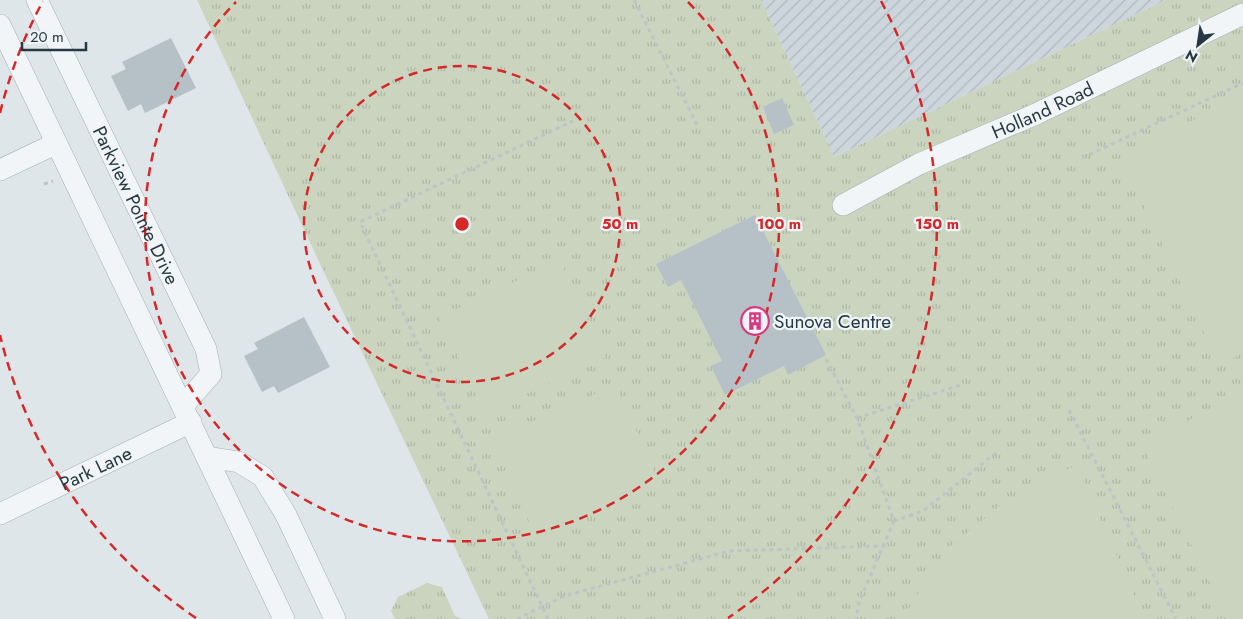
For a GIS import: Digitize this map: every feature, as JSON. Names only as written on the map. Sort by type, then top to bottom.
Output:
[{"type":"street","name":"Parkview Pointe Drive","points":[[37,0],[206,349],[211,374],[187,414]]},
{"type":"street","name":"Holland Road","points":[[843,205],[919,164],[1036,114],[1243,14]]},
{"type":"street","points":[[0,25],[284,619]]},
{"type":"street","points":[[0,170],[56,144]]},
{"type":"street","name":"Park Lane","points":[[0,514],[187,414]]},
{"type":"street","points":[[207,457],[239,462],[263,477],[286,515],[335,619]]},
{"type":"path","points":[[634,0],[696,125]]},
{"type":"path","points":[[1082,158],[1243,83]]},
{"type":"path","points":[[548,619],[360,222],[573,121]]},
{"type":"path","points":[[826,359],[856,418],[894,521],[860,602],[856,619]]},
{"type":"path","points":[[856,418],[964,384]]},
{"type":"path","points":[[1069,410],[1176,619]]},
{"type":"path","points":[[894,521],[923,511],[996,453]]},
{"type":"path","points":[[517,619],[564,596],[728,551],[884,546]]},
{"type":"shaded area","points":[[761,0],[1166,0],[834,157]]},
{"type":"green space","points":[[197,0],[761,0],[834,157],[1166,0],[1243,0],[1243,619],[489,619]]},
{"type":"green space","points":[[1243,97],[1243,353],[1219,365],[1120,154]]},
{"type":"green space","points":[[560,261],[606,357],[485,413],[439,317]]},
{"type":"green space","points":[[616,385],[660,485],[537,539],[492,439]]},
{"type":"green space","points":[[1243,396],[1243,619],[1228,619],[1142,445],[1229,399]]},
{"type":"green space","points":[[1076,465],[1145,619],[902,619],[946,550],[1001,505]]},
{"type":"green space","points":[[427,583],[442,587],[455,616],[463,619],[395,619],[391,611],[398,597]]},
{"type":"building","points":[[171,38],[196,88],[145,113],[141,104],[128,111],[111,76],[126,69],[122,62]]},
{"type":"building","points":[[782,98],[794,125],[774,134],[763,107]]},
{"type":"building","name":"Sunova Centre","points":[[755,215],[826,355],[788,375],[784,366],[725,395],[711,366],[722,361],[681,280],[668,287],[656,264]]},
{"type":"building","points":[[304,317],[330,367],[278,393],[274,386],[262,392],[244,356],[258,349],[254,343]]},
{"type":"place","name":"Sunova Centre","points":[[755,321]]}]
